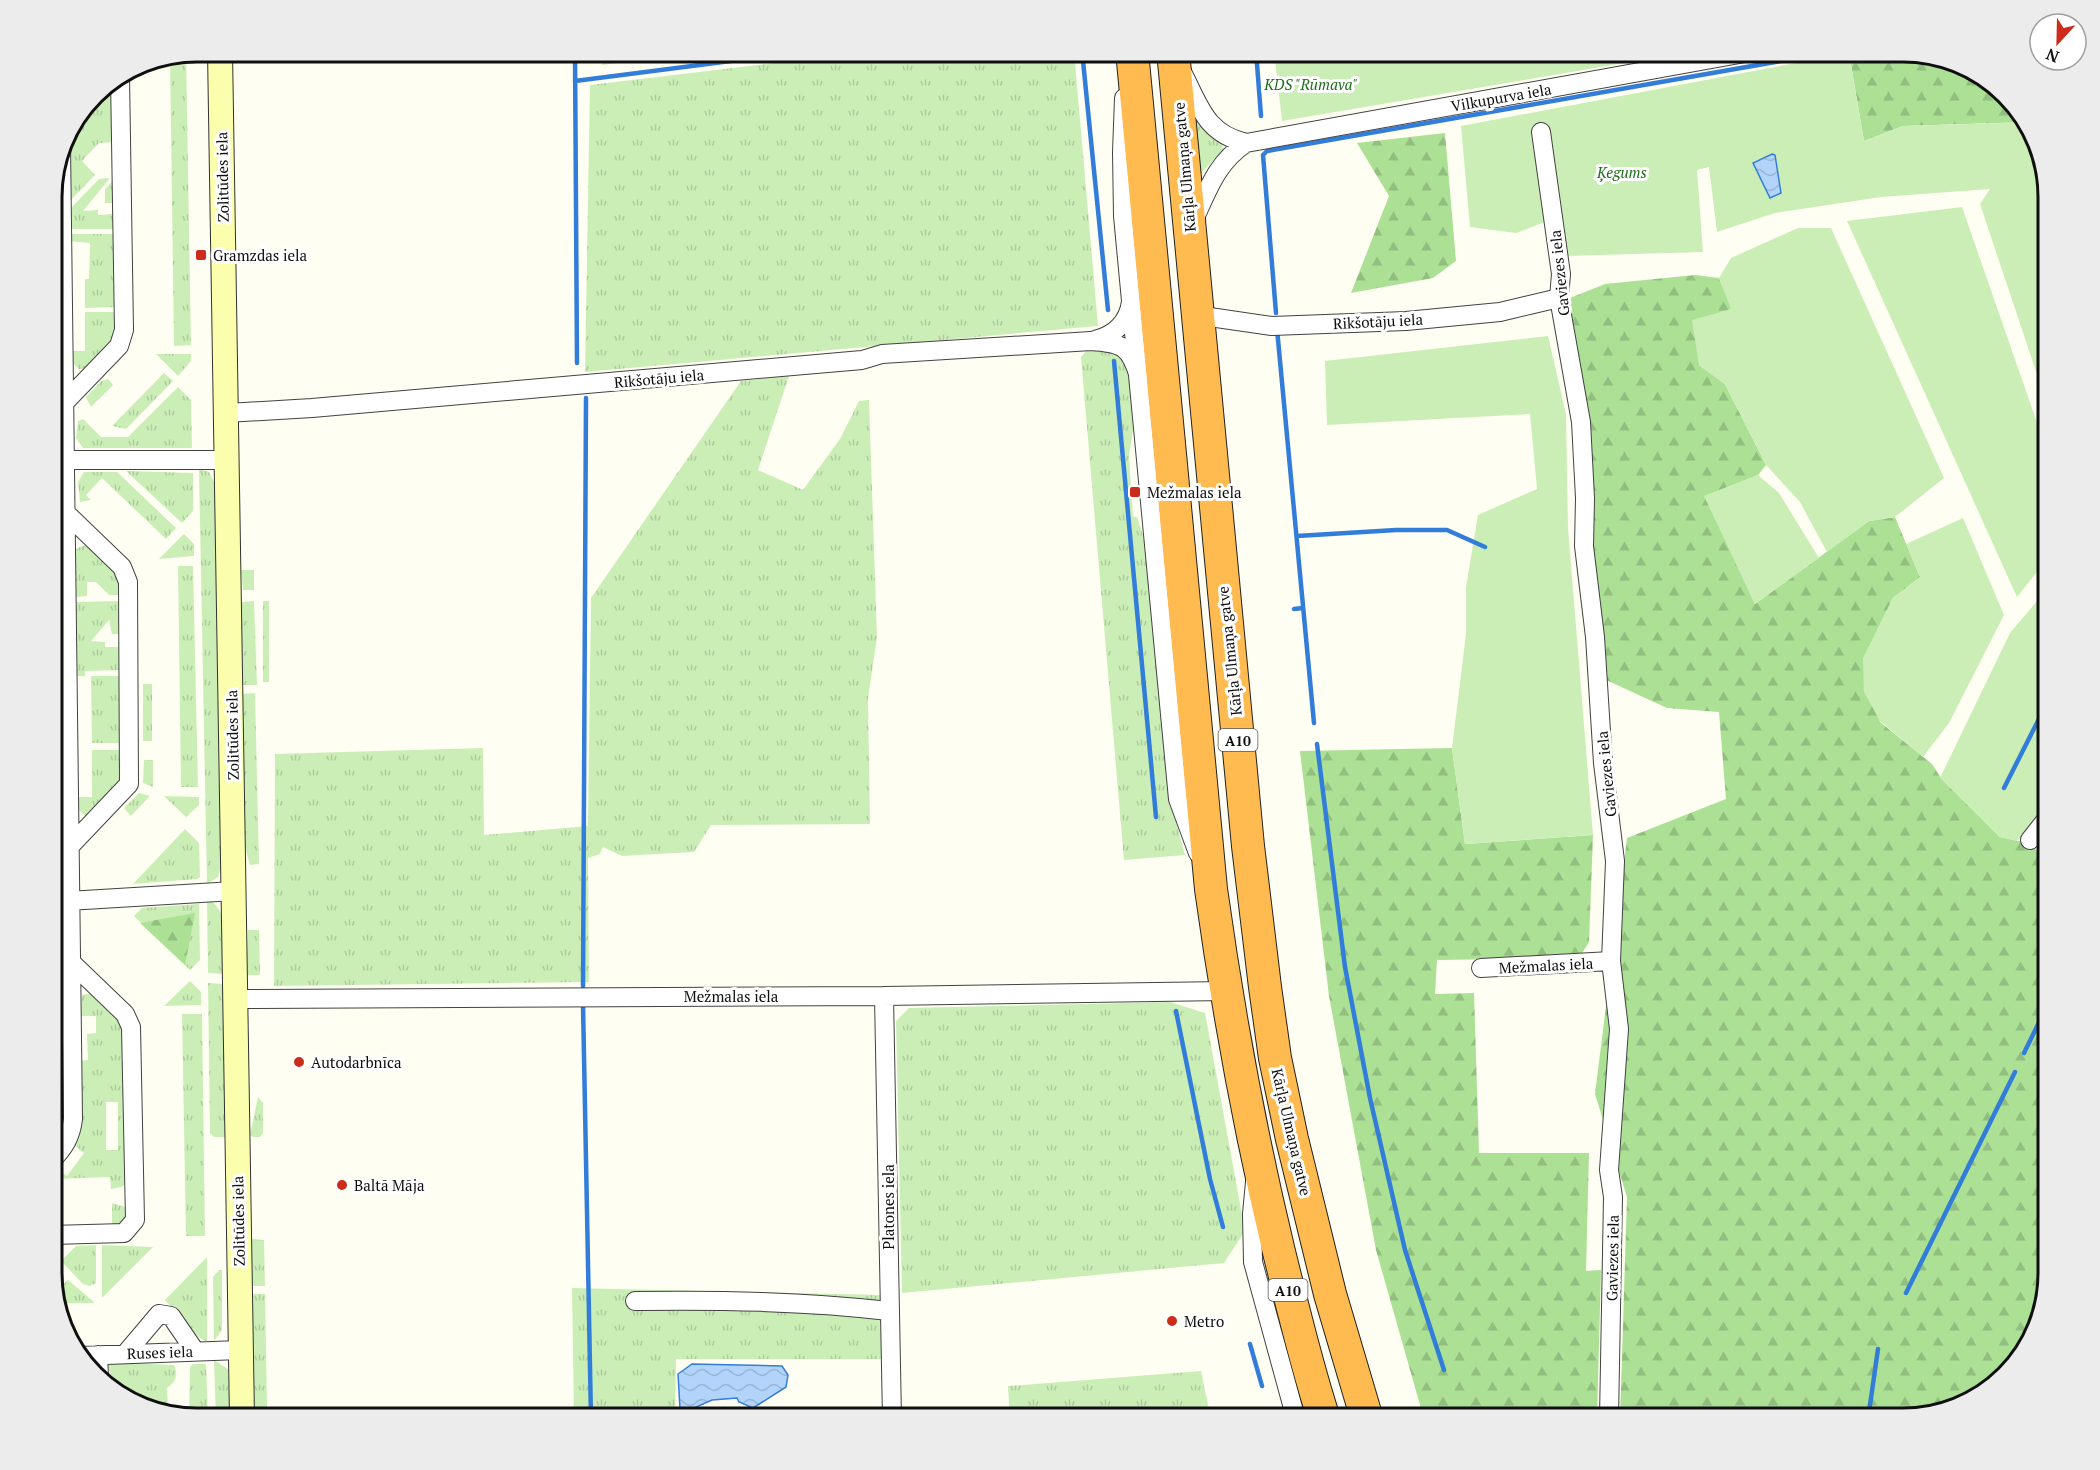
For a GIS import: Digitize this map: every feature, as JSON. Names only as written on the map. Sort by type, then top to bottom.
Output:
[{"type":"highway","name":"A10","points":[[1131,62],[1211,889],[1226,991],[1257,1160],[1294,1312],[1321,1408]]},
{"type":"highway","name":"Kārļa Ulmaņa gatve","points":[[1174,62],[1248,846],[1275,1058],[1330,1294],[1363,1408]]},
{"type":"street","name":"Zolitūdes iela","points":[[220,62],[242,1408]]},
{"type":"street","points":[[1129,62],[1122,152],[1123,216],[1178,799],[1211,889]]},
{"type":"street","points":[[1177,62],[1209,123],[1227,138],[1246,143]]},
{"type":"street","name":"Vilkupurva iela","points":[[1246,143],[1695,62]]},
{"type":"street","points":[[66,401],[119,346],[124,330],[120,85]]},
{"type":"street","name":"Gaviezes iela","points":[[1541,132],[1561,274],[1559,298],[1580,411],[1585,498],[1584,546],[1596,637],[1603,763],[1616,861],[1611,961],[1619,1029],[1609,1170],[1613,1197],[1609,1408]]},
{"type":"street","points":[[1190,230],[1214,176],[1227,155],[1246,143]]},
{"type":"street","points":[[62,195],[73,964],[73,1119],[72,1132],[62,1150]]},
{"type":"street","name":"Rikšotāju iela","points":[[1196,315],[1272,326],[1406,321],[1500,312],[1559,298]]},
{"type":"street","points":[[1090,341],[1104,338],[1119,327],[1128,315],[1132,299]]},
{"type":"street","name":"Rikšotāju iela","points":[[227,413],[312,408],[862,360],[882,354],[1090,341]]},
{"type":"street","points":[[1090,341],[1108,342],[1125,348],[1134,360],[1139,377]]},
{"type":"street","points":[[67,460],[227,460]]},
{"type":"street","points":[[67,514],[122,567],[128,582],[129,784],[72,844]]},
{"type":"street","points":[[2030,840],[2038,830]]},
{"type":"street","points":[[62,901],[234,891]]},
{"type":"street","name":"Mežmalas iela","points":[[1481,968],[1611,961]]},
{"type":"street","points":[[62,1235],[124,1233],[135,1220],[131,1027],[125,1014],[73,964]]},
{"type":"street","name":"Mežmalas iela","points":[[236,999],[884,996],[1226,991]]},
{"type":"street","name":"Platones iela","points":[[884,996],[892,1408]]},
{"type":"street","points":[[1257,1160],[1252,1214],[1253,1262],[1293,1408]]},
{"type":"street","points":[[635,1301],[728,1300],[829,1304],[889,1311]]},
{"type":"street","points":[[126,1353],[159,1314],[171,1316],[195,1351]]},
{"type":"street","name":"Ruses iela","points":[[89,1355],[240,1350]]},
{"type":"street","points":[[98,1355],[99,1367]]},
{"type":"green space","points":[[602,62],[627,62],[602,65]]},
{"type":"green space","points":[[783,62],[1075,62],[1098,326],[585,372],[590,85]]},
{"type":"green space","name":"KDS \"Rūmava\"","points":[[1275,62],[1630,62],[1282,121]]},
{"type":"green space","name":"Ķegums","points":[[1801,62],[1851,62],[1864,141],[1903,126],[2016,122],[2034,161],[2037,179],[2038,377],[1980,204],[1990,189],[1881,197],[1775,213],[1717,232],[1709,167],[1697,170],[1703,252],[1565,256],[1560,216],[1516,233],[1470,227],[1461,126]]},
{"type":"green space","points":[[1851,62],[1904,62],[1939,66],[1986,89],[2011,114],[2016,122],[1903,126],[1864,141]]},
{"type":"green space","points":[[186,63],[191,345],[174,346],[170,64]]},
{"type":"green space","points":[[113,90],[115,142],[99,143],[82,161],[95,175],[69,202],[68,155],[75,137],[89,114]]},
{"type":"green space","points":[[1195,120],[1222,143],[1223,150],[1201,173]]},
{"type":"green space","points":[[1445,133],[1456,261],[1433,278],[1351,293],[1389,196],[1357,143]]},
{"type":"green space","points":[[110,178],[83,211],[98,210],[98,215],[112,214],[112,203],[105,203],[105,189],[115,178],[116,229],[69,229],[69,210],[99,179]]},
{"type":"green space","points":[[1962,207],[2038,425],[2038,571],[2017,597],[1847,221]]},
{"type":"green space","points":[[1798,228],[1831,228],[1944,478],[1895,517],[1869,521],[1827,552],[1800,502],[1766,465],[1725,384],[1699,365],[1692,320],[1731,309],[1719,278],[1731,258]]},
{"type":"green space","points":[[69,234],[116,234],[117,307],[85,308],[85,279],[89,279],[90,243],[69,241]]},
{"type":"green space","points":[[1695,275],[1719,278],[1732,309],[1699,365],[1725,384],[1766,465],[1758,475],[1705,496],[1755,604],[1869,521],[1895,517],[1920,577],[1893,598],[1863,659],[1880,722],[1932,764],[1941,778],[2000,837],[2023,842],[2038,851],[2037,1291],[2028,1325],[2016,1349],[2005,1363],[1979,1386],[1947,1401],[1913,1408],[1620,1408],[1627,1197],[1595,1094],[1627,838],[1726,799],[1719,712],[1667,708],[1604,679],[1570,298],[1605,284]]},
{"type":"green space","points":[[85,312],[117,312],[116,336],[86,368],[79,369],[72,362],[72,351],[85,351]]},
{"type":"green space","points":[[1548,336],[1566,414],[1568,528],[1593,835],[1465,844],[1452,748],[1466,634],[1466,587],[1478,515],[1537,489],[1530,414],[1327,425],[1325,361]]},
{"type":"green space","points":[[1110,348],[1126,361],[1131,380],[1134,424],[1129,456],[1133,517],[1137,517],[1148,551],[1171,803],[1185,855],[1124,860],[1081,357],[1088,349]]},
{"type":"green space","points":[[156,354],[191,354],[191,361],[178,376]]},
{"type":"green space","points":[[164,373],[173,381],[126,429],[112,426]]},
{"type":"green space","points":[[789,376],[758,470],[803,490],[840,439],[859,401],[869,400],[877,637],[868,698],[870,824],[711,825],[694,852],[622,856],[603,847],[600,854],[588,858],[589,982],[274,986],[275,754],[483,748],[484,835],[588,826],[591,598],[741,381]]},
{"type":"green space","points":[[108,379],[113,385],[91,407],[86,397],[101,381]]},
{"type":"green space","points":[[178,387],[191,400],[192,448],[83,448],[76,438],[78,421],[83,419],[101,437],[128,437]]},
{"type":"green space","points":[[199,469],[209,472],[215,484],[222,863],[218,877],[207,884]]},
{"type":"green space","points":[[126,471],[193,473],[193,511],[182,523]]},
{"type":"green space","points":[[84,472],[117,472],[176,528],[166,539],[102,478],[86,495],[91,500],[80,502],[78,482]]},
{"type":"green space","points":[[1758,475],[1779,493],[1819,558],[1755,604],[1704,496]]},
{"type":"green space","points":[[1963,518],[2004,615],[1949,723],[1923,757],[1880,721],[1864,692],[1863,659],[1893,598],[1920,577],[1906,544]]},
{"type":"green space","points":[[184,534],[194,544],[194,556],[159,559]]},
{"type":"green space","points":[[86,545],[115,569],[122,595],[109,595],[96,582],[87,582],[87,596],[75,597],[74,553],[77,548]]},
{"type":"green space","points":[[178,566],[193,566],[198,787],[181,787]]},
{"type":"green space","points":[[241,570],[254,570],[254,590],[243,590]]},
{"type":"green space","points":[[2038,600],[2038,819],[2017,841],[2000,837],[1940,778],[2010,633]]},
{"type":"green space","points":[[122,601],[122,634],[112,634],[109,620],[91,641],[105,642],[105,647],[118,647],[119,638],[122,638],[123,670],[85,671],[85,676],[76,676],[75,602]]},
{"type":"green space","points":[[254,601],[257,685],[243,685],[241,602]]},
{"type":"green space","points":[[263,601],[269,601],[269,682],[263,682]]},
{"type":"green space","points":[[91,676],[122,676],[123,743],[92,743]]},
{"type":"green space","points":[[143,684],[152,684],[152,741],[143,741]]},
{"type":"green space","points":[[255,693],[259,864],[250,865],[244,843],[242,694]]},
{"type":"green space","points":[[1452,748],[1465,844],[1593,835],[1589,942],[1579,958],[1437,960],[1435,994],[1474,993],[1479,1153],[1589,1153],[1586,1271],[1601,1270],[1597,1408],[1421,1408],[1376,1250],[1329,996],[1300,751]]},
{"type":"green space","points":[[92,750],[123,750],[124,777],[89,816],[85,816],[78,809],[78,797],[92,797]]},
{"type":"green space","points":[[144,760],[153,760],[153,787],[143,783]]},
{"type":"green space","points":[[139,793],[150,796],[131,816],[124,808]]},
{"type":"green space","points":[[164,796],[199,797],[199,805],[186,817]]},
{"type":"green space","points":[[185,829],[199,843],[200,877],[133,884]]},
{"type":"green space","points":[[207,899],[215,904],[223,921],[224,974],[208,973]]},
{"type":"green space","points":[[199,904],[200,960],[190,970],[134,916],[142,908]]},
{"type":"green space","points":[[195,913],[185,965],[140,923]]},
{"type":"green space","points":[[248,930],[259,930],[260,975],[246,975]]},
{"type":"green space","points":[[190,981],[201,992],[201,1005],[164,1006]]},
{"type":"green space","points":[[208,983],[224,984],[226,1137],[214,1137],[210,1133]]},
{"type":"green space","points":[[92,993],[119,1017],[124,1027],[127,1183],[121,1187],[111,1189],[110,1177],[62,1179],[62,1172],[67,1176],[84,1153],[74,1145],[80,1134],[80,1061],[88,1060],[87,1034],[96,1033],[96,1016],[81,1016],[82,995]],"holes":[[[106,1102],[118,1102],[118,1150],[106,1150]]]},
{"type":"green space","points":[[1170,1002],[1205,1013],[1245,1231],[1224,1263],[902,1293],[896,1021],[909,1008]]},
{"type":"green space","points":[[182,1014],[202,1014],[205,1236],[186,1236]]},
{"type":"green space","points":[[258,1097],[263,1103],[263,1133],[260,1137],[253,1137],[250,1135]]},
{"type":"green space","points":[[112,1203],[126,1207],[129,1211],[125,1223],[112,1227]]},
{"type":"green space","points":[[252,1239],[264,1240],[265,1286],[251,1286]]},
{"type":"green space","points":[[96,1245],[96,1283],[90,1286],[83,1284],[62,1262],[76,1246]]},
{"type":"green space","points":[[102,1245],[153,1247],[102,1298]]},
{"type":"green space","points":[[207,1257],[207,1342],[197,1336],[165,1300]]},
{"type":"green space","points":[[219,1270],[222,1270],[222,1330],[214,1341],[213,1277]]},
{"type":"green space","points":[[68,1280],[94,1303],[65,1303],[62,1285]]},
{"type":"green space","points":[[572,1288],[881,1295],[882,1359],[676,1359],[675,1408],[574,1408]]},
{"type":"green space","points":[[251,1294],[265,1294],[267,1407],[253,1408]]},
{"type":"green space","points":[[214,1360],[228,1369],[230,1408],[216,1408]]},
{"type":"green space","points":[[111,1362],[174,1365],[175,1378],[167,1388],[168,1405],[137,1395],[121,1386],[115,1381],[107,1366]]},
{"type":"green space","points":[[193,1364],[206,1364],[208,1408],[189,1408],[190,1367]]},
{"type":"green space","points":[[1201,1371],[1209,1408],[1009,1408],[1008,1386]]},
{"type":"water","points":[[1772,154],[1775,155],[1781,193],[1770,198],[1753,163]]},
{"type":"water","points":[[692,1364],[782,1366],[788,1375],[786,1387],[753,1408],[739,1402],[737,1398],[712,1400],[694,1408],[680,1408],[678,1374]]},
{"type":"waterway","points":[[575,62],[577,363]]},
{"type":"waterway","points":[[575,81],[723,62]]},
{"type":"waterway","points":[[1083,62],[1108,310]]},
{"type":"waterway","points":[[1257,62],[1261,116]]},
{"type":"waterway","points":[[1276,313],[1263,155],[1267,151],[1775,62]]},
{"type":"waterway","points":[[1277,329],[1314,723]]},
{"type":"waterway","points":[[1114,361],[1156,817]]},
{"type":"waterway","points":[[583,986],[586,398]]},
{"type":"waterway","points":[[1297,536],[1396,530],[1447,530],[1485,547]]},
{"type":"waterway","points":[[1294,609],[1303,608]]},
{"type":"waterway","points":[[2004,788],[2038,721]]},
{"type":"waterway","points":[[1317,744],[1345,967],[1370,1098],[1405,1250],[1444,1370]]},
{"type":"waterway","points":[[583,1004],[591,1408]]},
{"type":"waterway","points":[[1176,1011],[1210,1179],[1223,1227]]},
{"type":"waterway","points":[[2024,1053],[2038,1024]]},
{"type":"waterway","points":[[1906,1293],[2015,1072]]},
{"type":"waterway","points":[[1250,1344],[1262,1386]]},
{"type":"waterway","points":[[1870,1408],[1878,1349]]},
{"type":"place","name":"Gramzdas iela","points":[[201,255]]},
{"type":"place","name":"Mežmalas iela","points":[[1135,492]]},
{"type":"place","name":"Autodarbnīca","points":[[299,1062]]},
{"type":"place","name":"Baltā Māja","points":[[342,1185]]},
{"type":"place","name":"Metro","points":[[1172,1321]]}]
